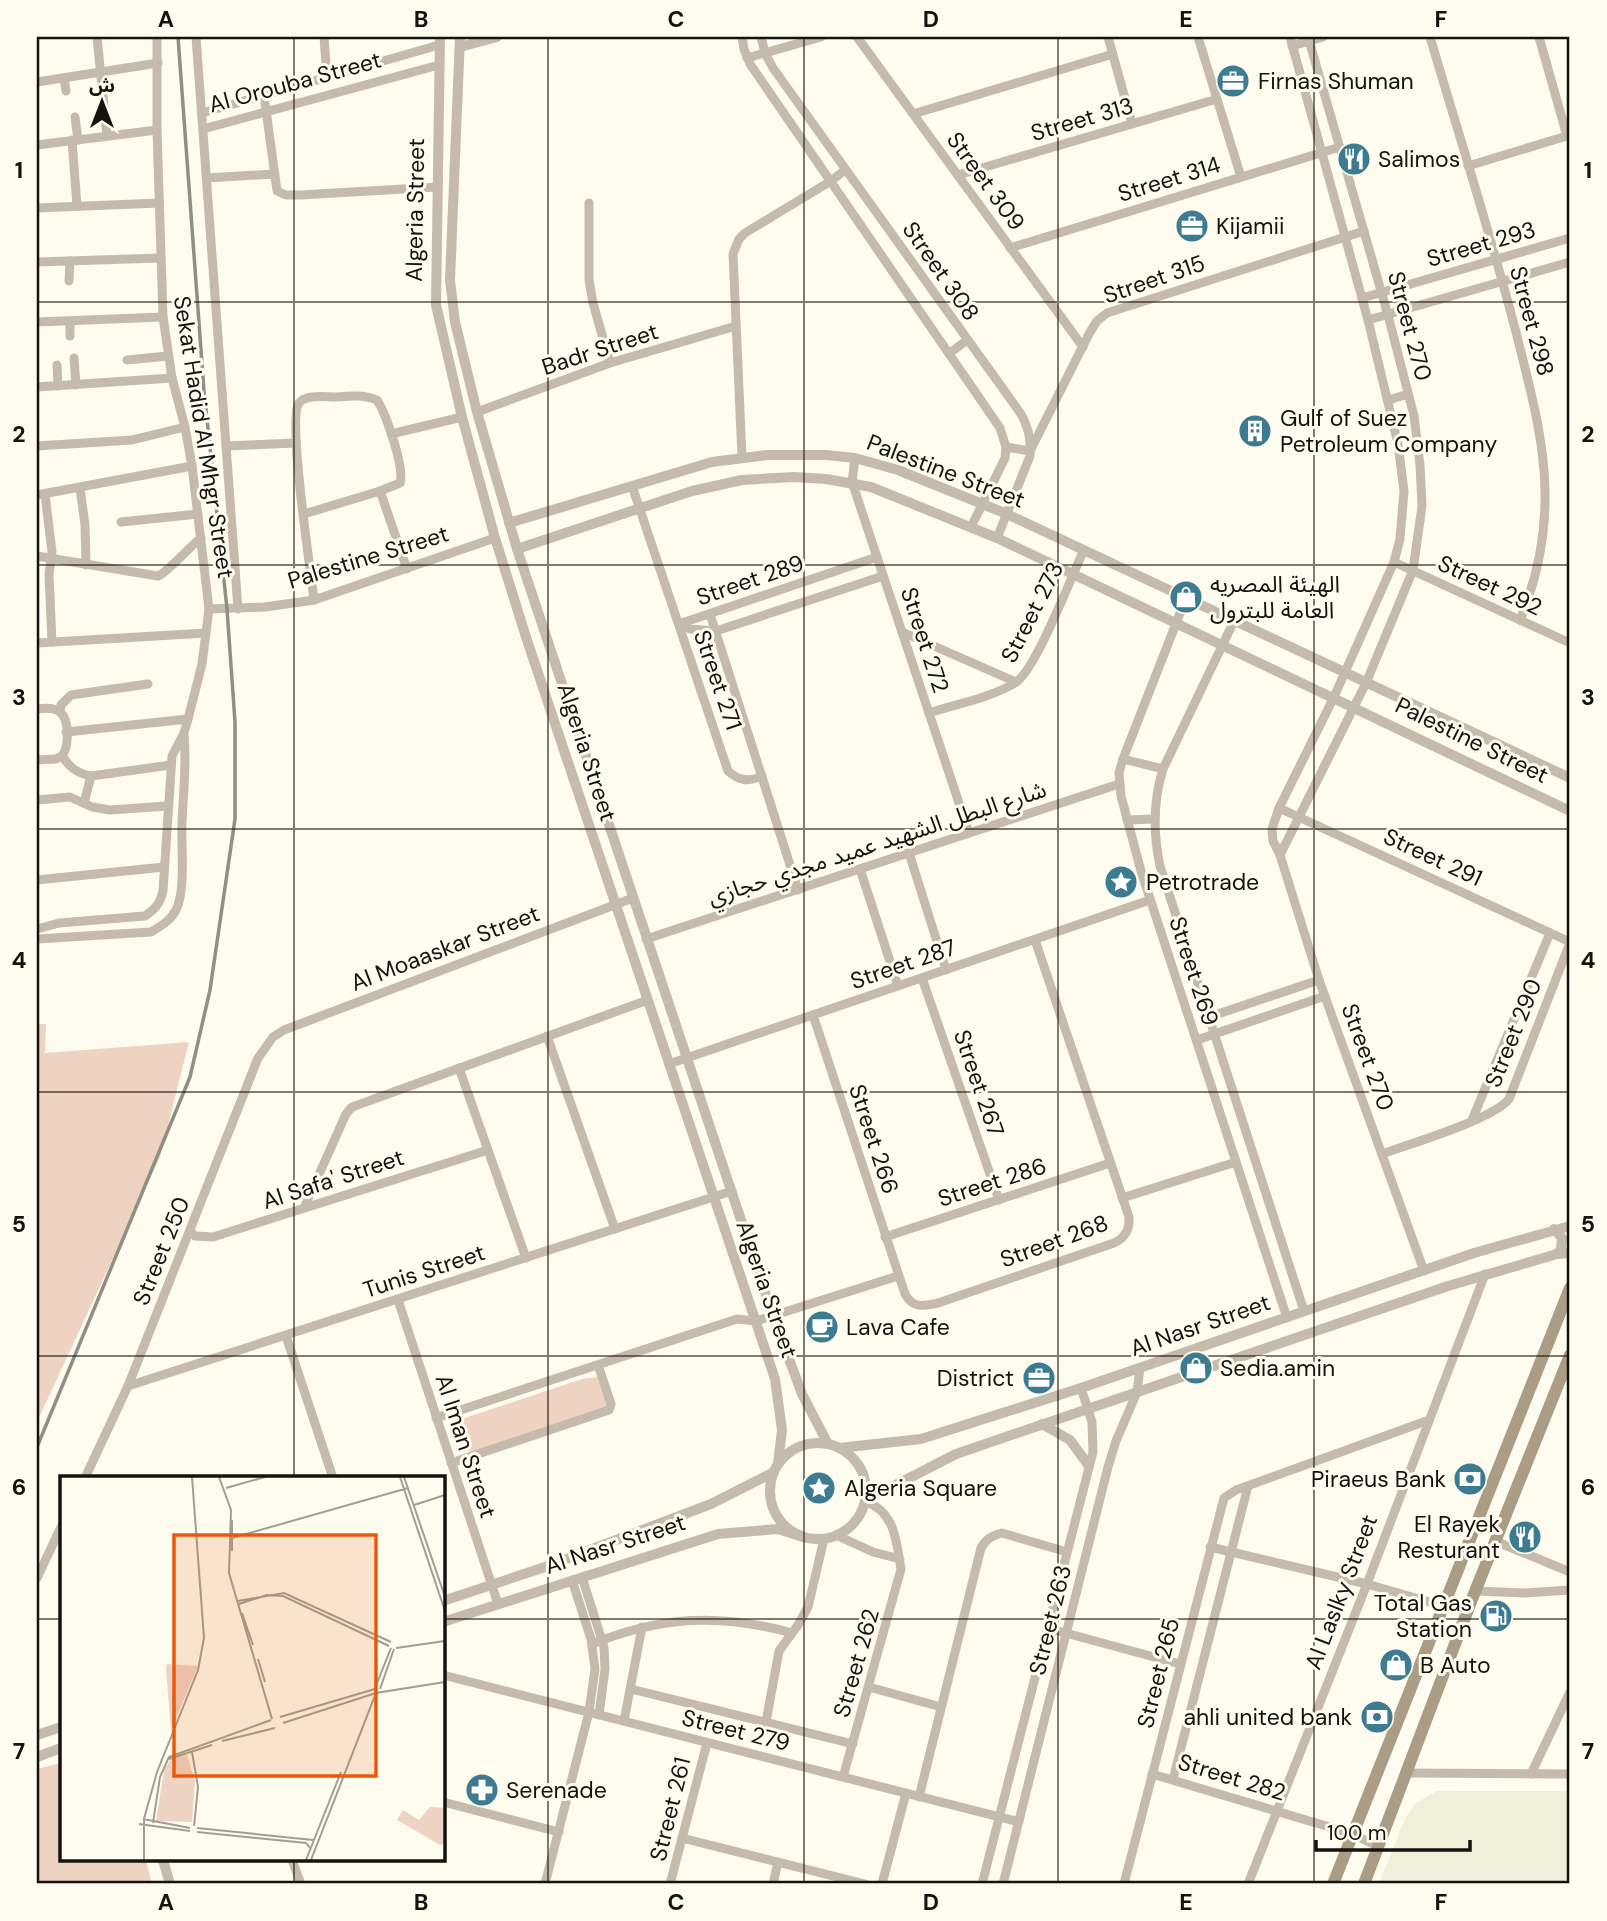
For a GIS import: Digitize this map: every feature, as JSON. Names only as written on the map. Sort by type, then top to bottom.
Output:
[{"type":"main road","points":[[1333,1884],[1443,1606],[1566,1309],[1570,1287]]},
{"type":"main road","points":[[1364,1884],[1475,1591],[1570,1354]]},
{"type":"street","points":[[97,37],[107,136]]},
{"type":"street","name":"Sekat Hadid Al Mhgr Street","points":[[157,37],[163,317],[172,378],[192,466],[209,609],[202,664],[184,733]]},
{"type":"street","points":[[197,37],[238,609]]},
{"type":"street","points":[[324,37],[327,78]]},
{"type":"street","points":[[460,42],[497,37]]},
{"type":"street","name":"Street 308","points":[[742,37],[747,58],[1000,428],[1006,447]]},
{"type":"street","name":"Street 308","points":[[761,37],[765,53],[845,170],[1028,427],[1030,451],[1026,470],[997,538]]},
{"type":"street","points":[[747,58],[821,37]]},
{"type":"street","name":"Street 309","points":[[857,37],[1083,347]]},
{"type":"street","points":[[1108,37],[1132,124]]},
{"type":"street","points":[[1198,37],[1241,177]]},
{"type":"street","points":[[1291,41],[1323,37]]},
{"type":"street","name":"Street 298","points":[[1430,37],[1503,281],[1542,451],[1544,531],[1536,578],[1520,620]]},
{"type":"street","points":[[1468,166],[1569,136],[1539,37]]},
{"type":"street","name":"Street 270","points":[[1280,855],[1366,682],[1413,570],[1421,526],[1422,485],[1418,439],[1408,394],[1309,39]]},
{"type":"street","name":"Al Orouba Street","points":[[202,113],[327,78],[439,41]]},
{"type":"street","name":"Algeria Street","points":[[439,41],[436,305],[462,417],[495,538],[775,1379],[782,1430],[776,1468]]},
{"type":"street","name":"Street 270","points":[[1291,41],[1389,400],[1404,491],[1400,539],[1394,562],[1346,673],[1279,808],[1272,829],[1273,841],[1280,855],[1319,980],[1424,1270]]},
{"type":"street","name":"Algeria Street","points":[[460,42],[450,280],[455,321],[477,412],[517,549],[773,1316],[802,1394],[828,1444]]},
{"type":"street","points":[[913,114],[1113,54]]},
{"type":"street","points":[[37,82],[158,63]]},
{"type":"street","name":"Al Orouba Street","points":[[203,129],[439,65]]},
{"type":"street","points":[[64,78],[66,91]]},
{"type":"street","points":[[264,95],[277,191],[286,195],[437,187]]},
{"type":"street","name":"Street 313","points":[[958,175],[1217,99]]},
{"type":"street","points":[[75,117],[77,206]]},
{"type":"street","points":[[37,145],[157,130]]},
{"type":"street","name":"Street 314","points":[[1010,248],[1340,147]]},
{"type":"street","points":[[742,457],[733,254],[739,239],[745,233],[845,170]]},
{"type":"street","points":[[207,178],[273,174]]},
{"type":"street","points":[[37,208],[159,202]]},
{"type":"street","points":[[589,203],[589,280],[610,363]]},
{"type":"street","points":[[863,226],[878,216]]},
{"type":"street","name":"Street 315","points":[[1030,451],[1097,321],[1107,313],[1364,231]]},
{"type":"street","name":"Street 293","points":[[1362,298],[1570,238]]},
{"type":"street","points":[[37,262],[160,258]]},
{"type":"street","points":[[69,281],[70,261]]},
{"type":"street","name":"Street 293","points":[[1368,320],[1570,262]]},
{"type":"street","points":[[904,286],[920,275]]},
{"type":"street","points":[[37,322],[163,317]]},
{"type":"street","points":[[70,321],[70,336]]},
{"type":"street","name":"Badr Street","points":[[477,412],[610,363],[736,326]]},
{"type":"street","points":[[950,353],[967,340]]},
{"type":"street","points":[[127,360],[168,356]]},
{"type":"street","points":[[74,358],[76,385]]},
{"type":"street","points":[[57,365],[58,386]]},
{"type":"street","points":[[37,387],[172,378]]},
{"type":"street","points":[[1389,400],[1408,394]]},
{"type":"street","points":[[304,514],[396,486],[402,479],[391,434],[377,400],[370,397],[310,397],[302,400],[297,407],[296,443],[304,514],[314,600]]},
{"type":"street","points":[[391,434],[462,417]]},
{"type":"street","points":[[37,446],[132,440],[185,427]]},
{"type":"street","points":[[226,446],[296,443]]},
{"type":"street","points":[[971,527],[1001,467],[1006,447],[1030,451]]},
{"type":"street","points":[[792,455],[794,477]]},
{"type":"street","name":"Palestine Street","points":[[509,523],[712,462],[742,457],[792,455],[855,458],[898,470],[1007,514],[1570,778]]},
{"type":"street","name":"Street 272","points":[[855,458],[852,482],[969,833]]},
{"type":"street","points":[[52,642],[51,559],[41,494],[192,466]]},
{"type":"street","name":"Palestine Street","points":[[517,549],[717,485],[742,480],[794,477],[852,482],[889,493],[997,538],[1355,706],[1570,811]]},
{"type":"street","name":"Street 271","points":[[632,486],[728,771],[744,780],[762,776]]},
{"type":"street","points":[[79,488],[85,525],[86,565]]},
{"type":"street","points":[[380,491],[407,569]]},
{"type":"street","points":[[121,522],[198,514]]},
{"type":"street","points":[[37,556],[158,576],[164,574],[201,538]]},
{"type":"street","name":"Palestine Street","points":[[209,609],[238,609],[314,600],[495,538]]},
{"type":"street","name":"Street 273","points":[[929,713],[1004,688],[1016,682],[1029,669],[1084,550]]},
{"type":"street","name":"Street 289","points":[[679,624],[877,557]]},
{"type":"street","name":"Street 292","points":[[1394,562],[1570,643]]},
{"type":"street","name":"Street 289","points":[[679,624],[690,629],[716,631],[883,576]]},
{"type":"street","name":"Street 269","points":[[1186,598],[1123,759],[1119,784],[1150,900],[1287,1318]]},
{"type":"street","name":"Street 271","points":[[710,614],[798,890]]},
{"type":"street","name":"Street 269","points":[[1234,621],[1163,769],[1155,835],[1160,866],[1304,1311]]},
{"type":"street","points":[[902,632],[1016,682]]},
{"type":"street","points":[[37,643],[206,633]]},
{"type":"street","points":[[60,712],[61,705],[71,695],[148,684]]},
{"type":"street","points":[[37,709],[54,709],[60,712],[64,717],[67,745],[62,756],[37,760]]},
{"type":"street","points":[[66,732],[188,719]]},
{"type":"street","points":[[37,929],[59,923],[145,916],[160,902],[172,756],[184,733]]},
{"type":"street","points":[[37,939],[151,932],[166,923],[176,911],[180,895],[187,758],[184,733]]},
{"type":"street","points":[[563,746],[582,740]]},
{"type":"street","points":[[62,756],[69,766],[79,773],[91,776],[171,765]]},
{"type":"street","points":[[1123,759],[1163,769]]},
{"type":"street","points":[[84,803],[91,776]]},
{"type":"street","name":"شارع البطل الشهيد عميد مجدي حجازي","points":[[646,939],[1119,784]]},
{"type":"street","points":[[37,800],[70,797],[110,810],[167,806]]},
{"type":"street","name":"Street 291","points":[[1279,808],[1570,943]]},
{"type":"street","points":[[1127,820],[1155,818]]},
{"type":"street","points":[[599,853],[617,846]]},
{"type":"street","points":[[909,853],[946,970]]},
{"type":"street","points":[[37,880],[164,867]]},
{"type":"street","points":[[860,869],[898,986]]},
{"type":"street","name":"Al Moaaskar Street","points":[[273,1037],[293,1027],[633,898]]},
{"type":"street","name":"Street 287","points":[[669,1064],[1150,900]]},
{"type":"street","name":"Street 290","points":[[1472,1120],[1550,933]]},
{"type":"street","name":"Street 268","points":[[898,1276],[908,1301],[923,1307],[1114,1243],[1125,1236],[1128,1230],[1129,1217],[1035,940]]},
{"type":"street","name":"Street 290","points":[[1382,1154],[1499,1109],[1509,1099],[1570,943]]},
{"type":"street","name":"Street 267","points":[[922,978],[999,1200]]},
{"type":"street","points":[[1209,1017],[1319,980]]},
{"type":"street","points":[[1197,1040],[1325,996]]},
{"type":"street","points":[[304,1208],[346,1114],[352,1107],[648,1000]]},
{"type":"street","name":"Street 266","points":[[813,1015],[898,1276]]},
{"type":"street","points":[[547,1036],[615,1229]]},
{"type":"street","name":"Street 250","points":[[87,1476],[128,1386],[258,1058],[273,1037]]},
{"type":"street","points":[[459,1068],[526,1258]]},
{"type":"street","name":"Al Safa' Street","points":[[190,1231],[195,1236],[213,1237],[488,1150]]},
{"type":"street","points":[[1122,1198],[1236,1162]]},
{"type":"street","name":"Street 286","points":[[886,1237],[1110,1163]]},
{"type":"street","name":"Tunis Street","points":[[128,1386],[732,1191]]},
{"type":"street","name":"Al Nasr Street","points":[[839,1448],[921,1439],[1081,1388],[1424,1270],[1570,1226]]},
{"type":"street","points":[[1554,1229],[1559,1233],[1562,1244],[1558,1254]]},
{"type":"street","name":"Al Nasr Street","points":[[866,1499],[956,1454],[1485,1274],[1570,1253]]},
{"type":"street","name":"Al Laslky Street","points":[[1248,1884],[1367,1584],[1485,1274]]},
{"type":"street","points":[[436,1418],[737,1320],[756,1321],[898,1276]]},
{"type":"street","name":"Al Iman Street","points":[[398,1300],[498,1604]]},
{"type":"street","points":[[286,1336],[332,1476]]},
{"type":"street","points":[[451,1463],[609,1410],[611,1404],[598,1365]]},
{"type":"street","name":"Street 263","points":[[1003,1884],[1116,1441],[1137,1392],[1140,1368]]},
{"type":"street","name":"Street 263","points":[[982,1884],[1089,1466],[1094,1437],[1081,1388]]},
{"type":"street","name":"Street 265","points":[[1124,1884],[1224,1498],[1229,1493],[1429,1420]]},
{"type":"street","points":[[1042,1424],[1070,1440],[1089,1466]]},
{"type":"street","points":[[828,1444],[839,1448],[852,1457],[861,1469],[866,1483],[866,1499],[860,1515],[850,1527],[838,1535],[824,1539],[803,1537],[791,1532],[774,1511],[770,1498],[770,1485],[776,1468],[795,1449],[805,1445],[828,1444]]},
{"type":"street","name":"Al Nasr Street","points":[[444,1601],[545,1567],[711,1504],[776,1468]]},
{"type":"street","name":"Street 265","points":[[1173,1779],[1248,1486]]},
{"type":"street","name":"Street 262","points":[[843,1777],[901,1569],[898,1544],[891,1523],[878,1506],[866,1499]]},
{"type":"street","points":[[37,1578],[60,1529]]},
{"type":"street","name":"Al Nasr Street","points":[[444,1622],[718,1534],[778,1529],[803,1537]]},
{"type":"street","points":[[919,1797],[981,1548],[985,1541],[1002,1533],[1067,1552]]},
{"type":"street","points":[[838,1535],[873,1552],[900,1559]]},
{"type":"street","points":[[766,1723],[779,1651],[808,1607],[824,1539]]},
{"type":"street","points":[[1495,1541],[1570,1572]]},
{"type":"street","points":[[1210,1547],[1367,1584],[1443,1606]]},
{"type":"street","points":[[545,1884],[605,1669],[602,1640],[577,1578]]},
{"type":"street","points":[[577,1578],[592,1644],[594,1714]]},
{"type":"street","points":[[1475,1591],[1525,1593],[1570,1590]]},
{"type":"street","points":[[592,1644],[642,1627],[689,1620],[761,1624],[792,1633]]},
{"type":"street","points":[[624,1721],[642,1627]]},
{"type":"street","points":[[1048,1628],[1180,1664]]},
{"type":"street","name":"Street 279","points":[[444,1675],[1019,1822]]},
{"type":"street","points":[[869,1687],[941,1707]]},
{"type":"street","points":[[631,1689],[853,1744]]},
{"type":"street","points":[[1531,1774],[1570,1692]]},
{"type":"street","points":[[37,1735],[60,1727]]},
{"type":"street","name":"Street 261","points":[[670,1884],[707,1742]]},
{"type":"street","points":[[37,1757],[60,1748]]},
{"type":"street","points":[[1406,1773],[1570,1774]]},
{"type":"street","name":"Street 282","points":[[1152,1774],[1353,1834],[1379,1847]]},
{"type":"street","points":[[882,1884],[906,1793]]},
{"type":"street","points":[[444,1802],[559,1832]]},
{"type":"street","points":[[682,1838],[865,1884]]},
{"type":"street","points":[[164,1862],[170,1884]]},
{"type":"street","points":[[293,1862],[301,1884]]},
{"type":"street","points":[[773,1884],[778,1862]]},
{"type":"shaded area","points":[[37,1024],[46,1024],[45,1053],[189,1042],[160,1157],[37,1422]]},
{"type":"shaded area","points":[[597,1377],[607,1403],[606,1408],[472,1452],[464,1450],[457,1442],[454,1431],[459,1420],[582,1379]]},
{"type":"shaded area","points":[[60,1763],[60,1862],[146,1862],[152,1884],[37,1884],[37,1769]]},
{"type":"shaded area","points":[[1437,1791],[1570,1791],[1570,1884],[1379,1884],[1406,1817],[1416,1803]]},
{"type":"railway","points":[[37,1447],[190,1077],[210,990],[235,819],[235,722],[227,609],[204,391],[178,37]]},
{"type":"place","name":"Firnas Shuman","points":[[1233,81]]},
{"type":"place","name":"Salimos","points":[[1354,159]]},
{"type":"place","name":"Kijamii","points":[[1192,226]]},
{"type":"place","name":"Gulf of Suez Petroleum Company","points":[[1255,431]]},
{"type":"place","name":"الهيئة المصريه العامة للبترول","points":[[1186,597]]},
{"type":"place","name":"Petrotrade","points":[[1121,882]]},
{"type":"place","name":"Lava Cafe","points":[[822,1327]]},
{"type":"place","name":"Sedia.amin","points":[[1196,1368]]},
{"type":"place","name":"District","points":[[1039,1378]]},
{"type":"place","name":"Piraeus Bank","points":[[1470,1479]]},
{"type":"place","name":"Algeria Square","points":[[819,1488]]},
{"type":"place","name":"El Rayek Resturant","points":[[1525,1537]]},
{"type":"place","name":"Total Gas Station","points":[[1496,1616]]},
{"type":"place","name":"B Auto","points":[[1396,1665]]},
{"type":"place","name":"ahli united bank","points":[[1377,1717]]},
{"type":"place","name":"Serenade","points":[[482,1790]]}]
